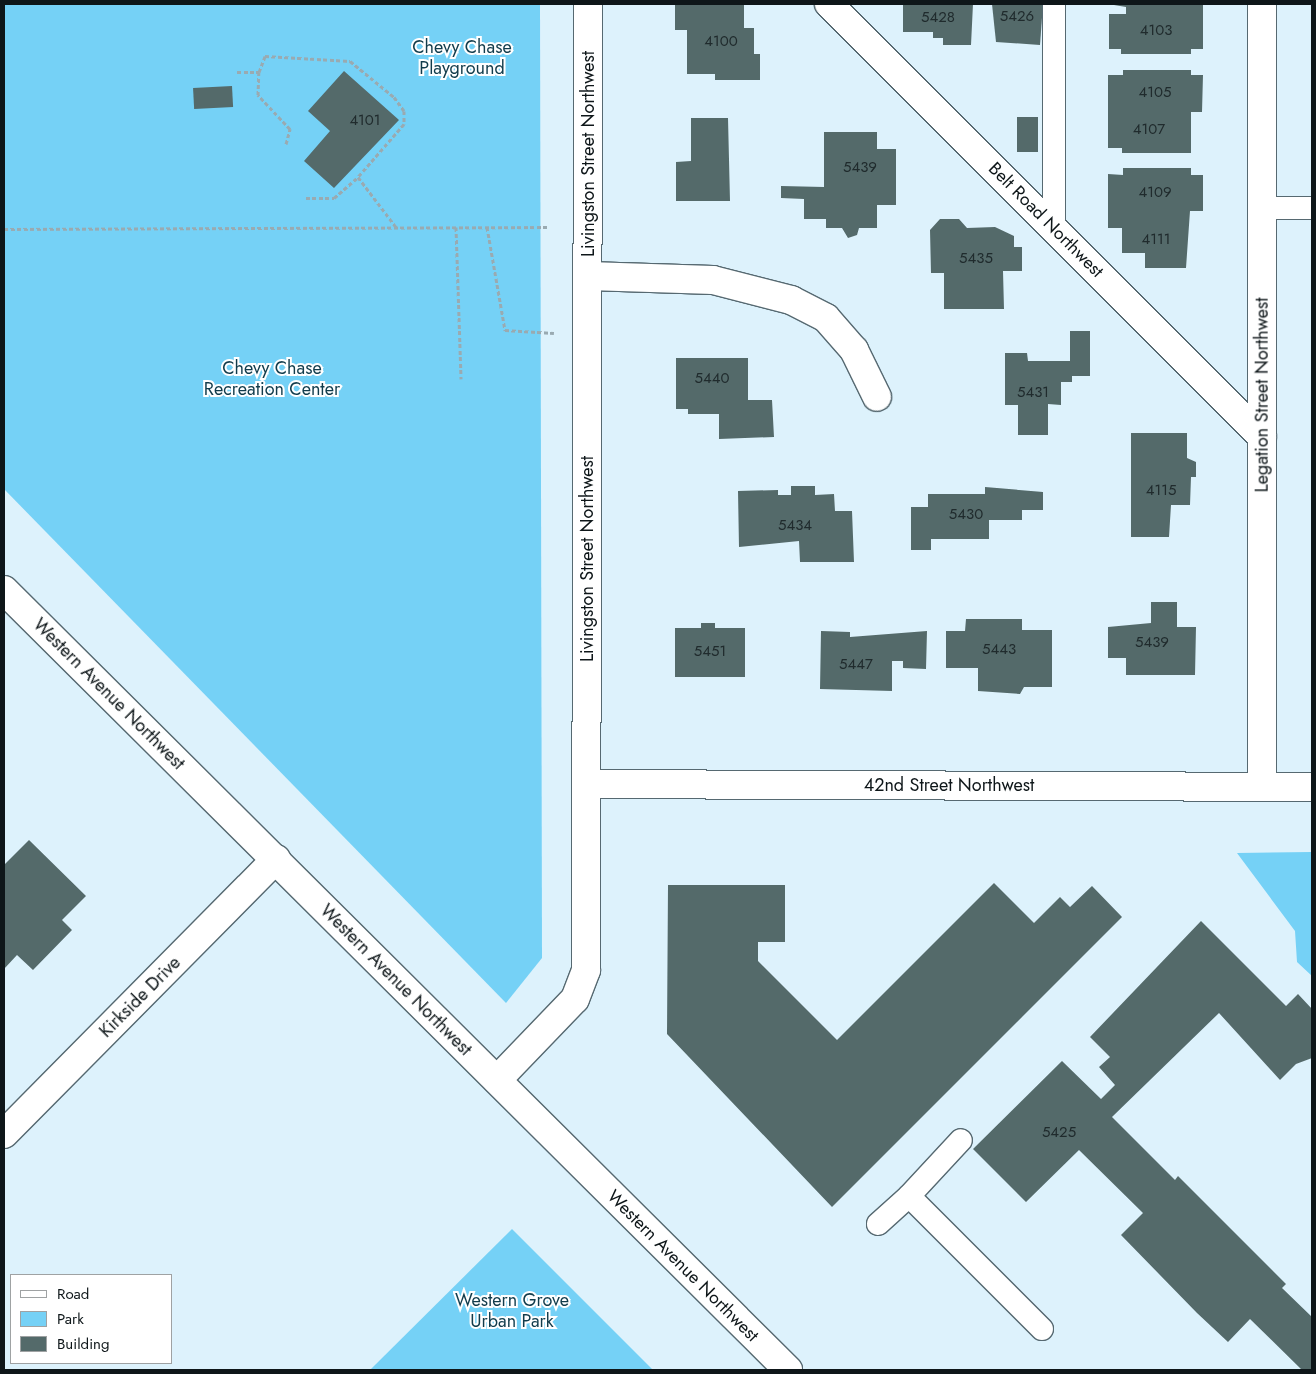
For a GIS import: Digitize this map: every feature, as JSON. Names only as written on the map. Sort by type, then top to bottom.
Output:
[{"type":"street","name":"Livingston Street Northwest","points":[[497,1080],[575,999],[584,980],[588,4]]},
{"type":"street","name":"Belt Road Northwest","points":[[829,4],[1262,437]]},
{"type":"street","name":"Legation Street Northwest","points":[[1262,4],[1262,787]]},
{"type":"street","points":[[588,276],[713,280],[791,300],[826,318],[854,350],[878,397]]},
{"type":"street","name":"Western Avenue Northwest","points":[[4,590],[788,1370]]},
{"type":"street","name":"42nd Street Northwest","points":[[586,784],[1312,787]]},
{"type":"street","name":"Kirkside Drive","points":[[4,1134],[276,859]]},
{"type":"lane","points":[[1054,4],[1054,227]]},
{"type":"lane","points":[[1262,208],[1312,208]]},
{"type":"lane","points":[[878,1224],[909,1196],[961,1140]]},
{"type":"lane","points":[[909,1196],[1042,1328]]},
{"type":"path","points":[[286,144],[290,128],[258,95],[258,72],[265,56],[350,60],[394,97],[404,111],[404,124],[358,177],[334,198],[306,198]]},
{"type":"path","points":[[237,72],[258,72]]},
{"type":"path","points":[[358,177],[397,227]]},
{"type":"path","points":[[456,227],[461,379]]},
{"type":"path","points":[[487,227],[505,330],[560,333]]},
{"type":"path","points":[[4,229],[548,227]]},
{"type":"green space","name":"Chevy Chase Recreation Center","points":[[4,4],[540,4],[542,958],[506,1003],[4,489]]},
{"type":"green space","points":[[1312,852],[1312,976],[1297,962],[1295,931],[1237,853]]},
{"type":"green space","name":"Western Grove Urban Park","points":[[512,1229],[653,1370],[370,1370]]},
{"type":"building","points":[[675,4],[744,4],[744,28],[754,28],[754,54],[760,54],[760,80],[715,80],[715,74],[687,74],[687,30],[675,30]]},
{"type":"building","points":[[903,4],[973,4],[971,45],[943,45],[943,38],[933,38],[933,32],[903,32]]},
{"type":"building","points":[[992,4],[1043,4],[1040,45],[996,42]]},
{"type":"building","points":[[1108,4],[1203,4],[1203,49],[1191,49],[1191,54],[1121,54],[1121,49],[1109,49],[1109,14],[1126,14],[1126,7]]},
{"type":"building","points":[[1123,70],[1191,70],[1191,75],[1203,75],[1202,112],[1191,112],[1191,153],[1122,153],[1122,148],[1108,148],[1108,75],[1123,75]]},
{"type":"building","points":[[344,71],[399,120],[334,188],[304,161],[330,131],[308,111]]},
{"type":"building","points":[[232,86],[233,107],[194,109],[193,88]]},
{"type":"building","points":[[1017,117],[1038,117],[1038,152],[1017,152]]},
{"type":"building","points":[[691,118],[728,118],[730,201],[676,201],[676,162],[691,161]]},
{"type":"building","points":[[824,132],[877,132],[877,149],[896,149],[896,205],[877,205],[877,228],[859,228],[857,235],[848,238],[842,228],[826,228],[826,219],[804,219],[804,199],[781,198],[781,186],[824,187]]},
{"type":"building","points":[[1123,168],[1191,168],[1191,175],[1203,175],[1203,211],[1190,211],[1186,268],[1145,268],[1145,253],[1122,253],[1122,228],[1108,228],[1108,174],[1123,175]]},
{"type":"building","points":[[940,219],[959,219],[967,228],[995,227],[1014,236],[1014,247],[1022,247],[1022,271],[1003,271],[1004,309],[944,309],[944,273],[931,273],[930,230]]},
{"type":"building","points":[[1070,331],[1090,331],[1090,376],[1072,376],[1072,382],[1061,382],[1061,405],[1048,404],[1048,435],[1018,435],[1018,405],[1005,405],[1005,353],[1027,353],[1028,361],[1070,361]]},
{"type":"building","points":[[676,358],[748,358],[748,400],[772,400],[774,437],[719,439],[719,414],[688,414],[688,409],[676,409]]},
{"type":"building","points":[[1131,433],[1187,433],[1187,458],[1196,462],[1196,477],[1191,477],[1190,505],[1171,505],[1169,537],[1131,537]]},
{"type":"building","points":[[791,486],[815,486],[815,495],[834,494],[835,511],[852,511],[854,562],[800,562],[799,541],[739,547],[738,491],[778,490],[778,495],[791,495]]},
{"type":"building","points":[[985,487],[1043,492],[1043,510],[1022,510],[1022,520],[989,520],[989,539],[931,539],[931,550],[911,550],[911,507],[928,507],[928,494],[985,494]]},
{"type":"building","points":[[1151,602],[1177,602],[1177,627],[1196,627],[1195,675],[1126,675],[1126,658],[1108,658],[1108,627],[1151,623]]},
{"type":"building","points":[[966,619],[1022,619],[1022,630],[1052,630],[1052,687],[1024,687],[1020,694],[978,691],[978,668],[946,668],[946,631],[965,631]]},
{"type":"building","points":[[701,623],[715,623],[715,628],[745,628],[745,677],[675,677],[675,628],[701,628]]},
{"type":"building","points":[[821,631],[850,632],[850,637],[927,631],[926,669],[903,668],[903,661],[892,661],[892,691],[820,689]]},
{"type":"building","points":[[29,840],[86,896],[62,920],[72,930],[33,970],[17,955],[4,969],[4,865]]},
{"type":"building","points":[[994,883],[1034,923],[1060,897],[1070,907],[1092,886],[1122,917],[832,1207],[667,1034],[668,885],[785,885],[785,942],[758,942],[758,961],[837,1040]]},
{"type":"building","points":[[1201,921],[1286,1006],[1298,994],[1312,1009],[1312,1058],[1296,1064],[1280,1080],[1219,1013],[1112,1117],[1175,1180],[1178,1176],[1286,1284],[1282,1288],[1312,1317],[1312,1370],[1302,1370],[1250,1319],[1228,1342],[1197,1313],[1121,1235],[1143,1213],[1079,1150],[1026,1202],[973,1149],[1062,1061],[1101,1099],[1115,1085],[1099,1067],[1110,1057],[1090,1037]]},
{"type":"park label","name":"Chevy Chase Playground","points":[[462,58]]}]
